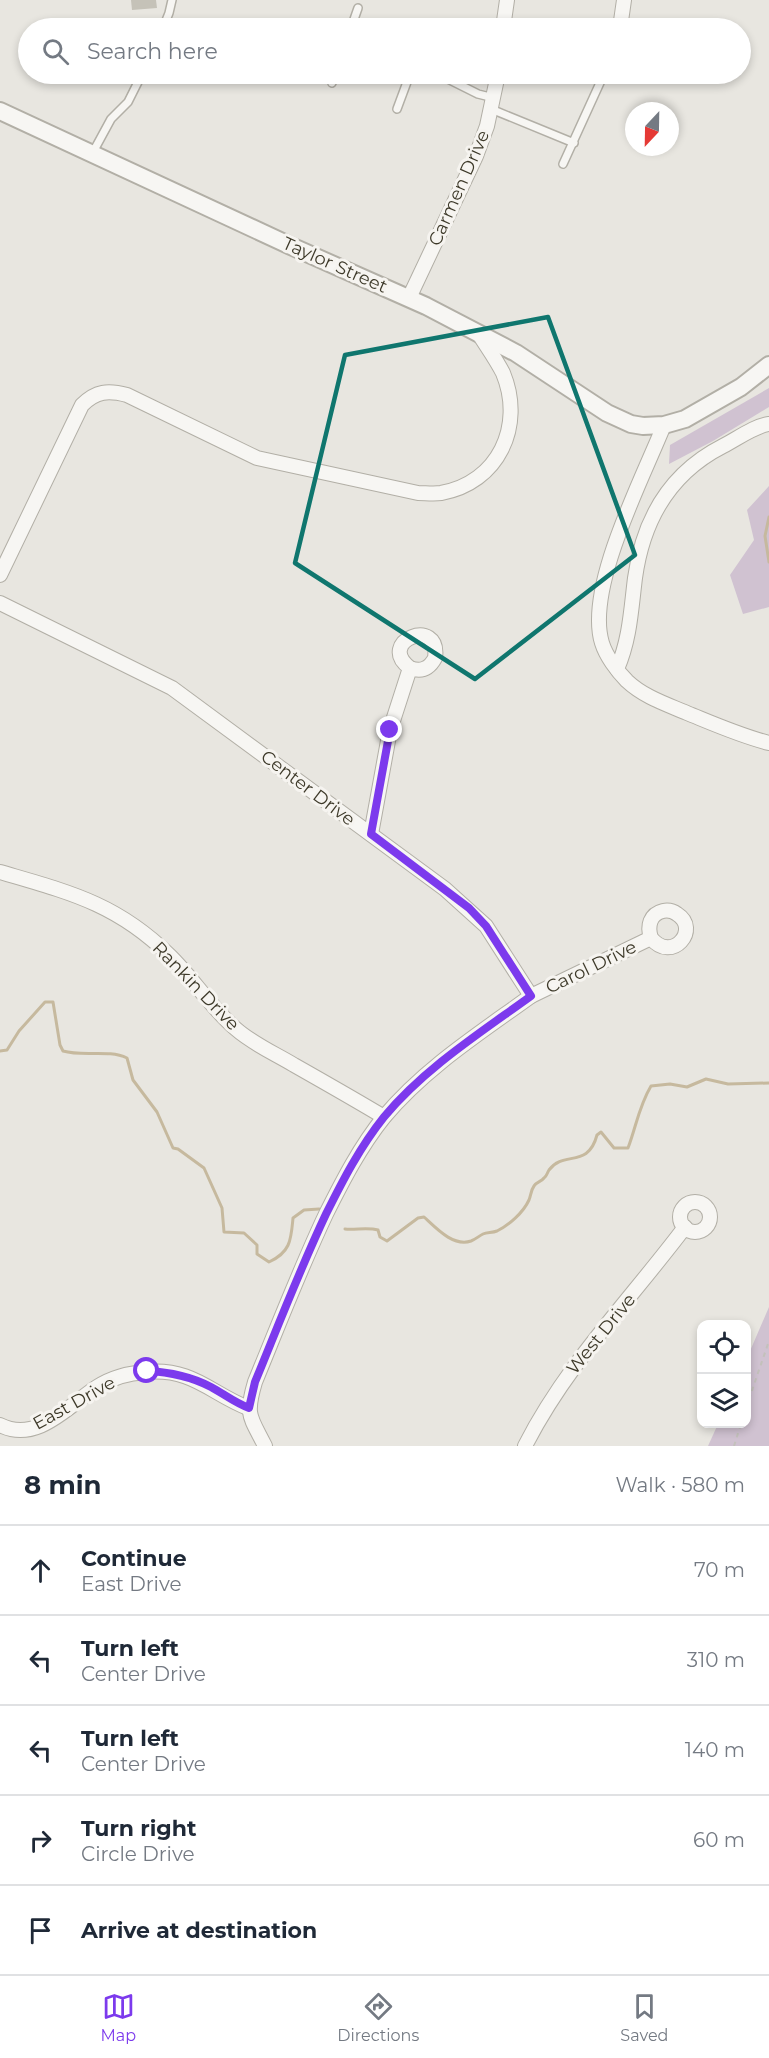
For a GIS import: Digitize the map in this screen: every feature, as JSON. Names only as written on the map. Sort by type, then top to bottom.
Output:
[{"type":"street","points":[[504,18],[507,0]]},
{"type":"street","points":[[621,18],[624,0]]},
{"type":"street","name":"Carmen Drive","points":[[409,298],[476,156],[496,84]]},
{"type":"street","name":"Taylor Street","points":[[0,111],[409,298],[478,332],[516,353],[619,419],[643,426],[664,425]]},
{"type":"street","points":[[0,575],[77,414],[88,399],[102,391],[127,395],[244,452],[272,462],[418,493],[440,493],[465,486],[481,476],[493,464],[507,436],[511,418],[503,375],[478,332]]},
{"type":"street","points":[[769,365],[748,382],[710,406],[686,419],[664,425],[618,535],[604,580],[599,615],[602,642],[607,655],[628,682],[653,699],[769,743]]},
{"type":"street","points":[[617,669],[629,633],[640,554],[648,528],[660,504],[678,478],[697,461],[708,453],[769,424]]},
{"type":"street","name":"Center Drive","points":[[0,603],[172,688],[371,834],[469,908],[492,935],[531,996]]},
{"type":"street","points":[[371,834],[390,730],[410,668]]},
{"type":"street","name":"Rankin Drive","points":[[0,872],[80,896],[117,914],[148,936],[169,955],[237,1030],[257,1044],[384,1117]]},
{"type":"street","name":"Carol Drive","points":[[531,996],[651,938]]},
{"type":"street","points":[[265,1446],[252,1423],[249,1408],[255,1382],[318,1232],[347,1171],[384,1117],[433,1068],[531,996]]},
{"type":"street","name":"West Drive","points":[[525,1446],[564,1379],[685,1227]]},
{"type":"street","name":"East Drive","points":[[0,1425],[20,1430],[36,1428],[51,1421],[99,1385],[116,1378],[147,1371],[174,1373],[192,1378],[249,1408]]},
{"type":"lane","points":[[166,18],[172,0]]},
{"type":"lane","points":[[354,18],[358,8]]},
{"type":"lane","points":[[92,154],[111,118],[128,102],[137,84]]},
{"type":"lane","points":[[397,108],[407,84]]},
{"type":"lane","points":[[458,84],[574,143]]},
{"type":"lane","points":[[564,164],[600,84]]},
{"type":"path","points":[[751,1396],[769,1341]]},
{"type":"path","points":[[734,1446],[740,1428]]},
{"type":"highlighted area","points":[[548,317],[635,555],[475,679],[295,563],[345,355]]},
{"type":"shaded area","points":[[769,388],[769,407],[713,441],[669,464],[670,445]]},
{"type":"shaded area","points":[[769,486],[769,607],[743,614],[730,575],[754,540],[747,510]]},
{"type":"shaded area","points":[[769,1307],[769,1446],[708,1446],[716,1428],[751,1428],[751,1349]]},
{"type":"building","points":[[131,0],[156,0],[157,8],[132,10]]},
{"type":"waterway","points":[[769,517],[765,536],[769,562]]},
{"type":"waterway","points":[[0,1051],[7,1050],[19,1031],[45,1002],[53,1002],[63,1051],[112,1054],[127,1058],[133,1080],[157,1112],[173,1148],[178,1149],[204,1168],[222,1208],[224,1232],[244,1233],[257,1245],[257,1254],[269,1262],[286,1249],[293,1218],[304,1210],[319,1209]]},
{"type":"waterway","points":[[345,1229],[378,1230],[380,1237],[387,1241],[418,1218],[424,1217],[451,1239],[471,1241],[485,1233],[497,1231],[511,1222],[526,1205],[532,1189],[549,1170],[555,1164],[588,1152],[601,1132],[614,1148],[628,1148],[651,1086],[670,1084],[687,1087],[706,1079],[728,1084],[769,1083]]},
{"type":"route","points":[[147,1371],[174,1373],[192,1378],[249,1408],[255,1382],[290,1295],[347,1171],[363,1146],[384,1117],[433,1068],[531,996],[499,944],[469,908],[371,834],[390,730]]}]
